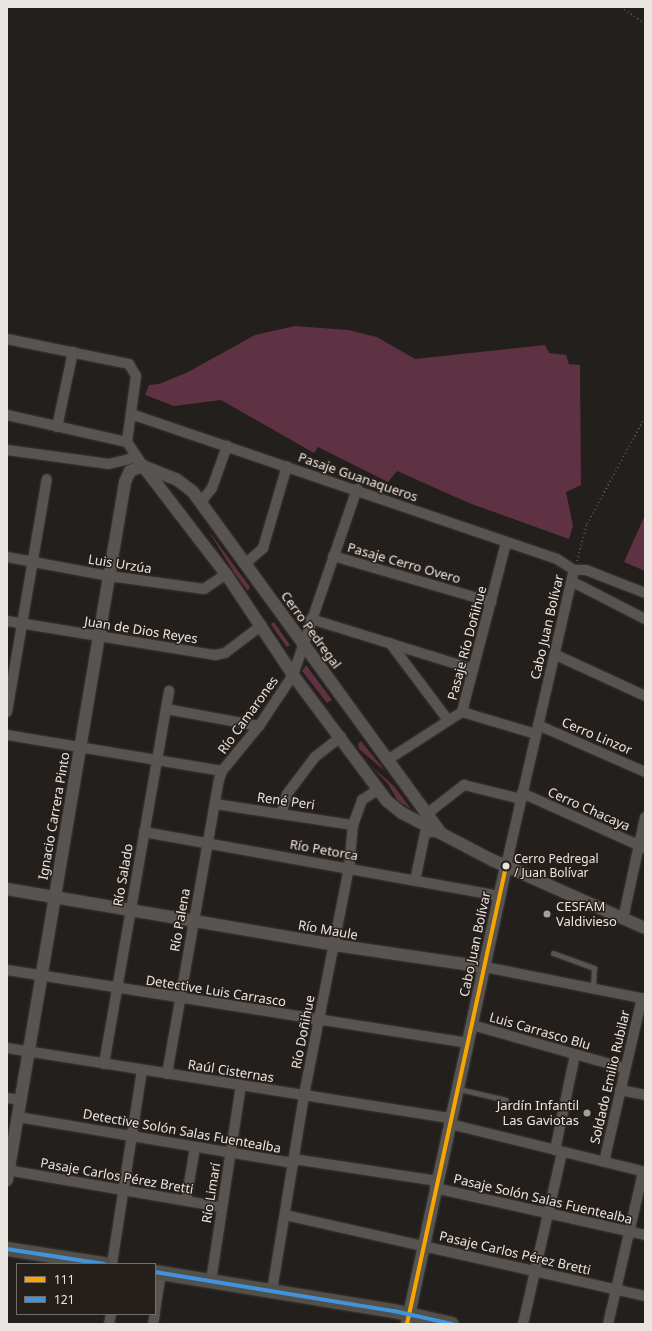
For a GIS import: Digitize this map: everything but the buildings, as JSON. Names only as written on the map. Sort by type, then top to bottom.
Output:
[{"type":"main road","points":[[7,1249],[98,1263]]},
{"type":"main road","points":[[158,1273],[272,1291],[408,1319],[452,1324]]},
{"type":"street","points":[[7,338],[129,364],[136,376],[127,442],[226,574],[262,625],[293,675],[341,737],[387,801],[402,813],[506,866],[645,928]]},
{"type":"street","points":[[57,426],[73,352]]},
{"type":"street","name":"Pasaje Guanaqueros","points":[[131,414],[357,489],[506,543],[557,559],[574,570]]},
{"type":"street","points":[[7,415],[127,442]]},
{"type":"street","points":[[201,502],[212,488],[227,446]]},
{"type":"street","points":[[7,450],[109,464],[140,461]]},
{"type":"street","name":"Cerro Pedregal","points":[[140,461],[176,479],[193,492],[246,563],[302,643],[389,759],[428,813],[439,831]]},
{"type":"street","name":"Ignacio Carrera Pinto","points":[[8,1174],[125,482],[130,471],[140,461]]},
{"type":"street","points":[[246,563],[263,548],[287,466]]},
{"type":"street","points":[[7,712],[47,479]]},
{"type":"street","name":"Río Camarones","points":[[7,734],[222,771],[259,726],[293,675],[302,643],[357,489]]},
{"type":"street","name":"Pasaje Río Doñihue","points":[[389,759],[462,712],[506,543]]},
{"type":"street","name":"Pasaje Cerro Overo","points":[[333,556],[491,602]]},
{"type":"street","name":"Luis Urzúa","points":[[7,557],[109,576],[204,589],[226,574]]},
{"type":"street","points":[[574,570],[586,570],[645,593]]},
{"type":"street","name":"Cabo Juan Bolívar","points":[[408,1319],[422,1244],[485,968],[498,896],[556,655],[573,582],[574,570]]},
{"type":"street","points":[[573,582],[645,619]]},
{"type":"street","points":[[311,619],[473,669]]},
{"type":"street","name":"Juan de Dios Reyes","points":[[7,621],[220,655],[262,625]]},
{"type":"street","points":[[390,643],[448,720]]},
{"type":"street","points":[[556,655],[645,696]]},
{"type":"street","name":"Río Salado","points":[[104,1064],[169,690]]},
{"type":"street","points":[[166,709],[259,726]]},
{"type":"street","name":"Cerro Linzor","points":[[462,712],[537,729],[645,772]]},
{"type":"street","points":[[281,814],[287,794],[315,757],[341,737]]},
{"type":"street","name":"Río Palena","points":[[167,1074],[207,842],[222,771]]},
{"type":"street","name":"Cerro Chacaya","points":[[428,813],[464,785],[521,796],[642,847]]},
{"type":"street","name":"Río Doñihue","points":[[272,1291],[304,1095],[350,868],[353,824],[362,800],[379,789]]},
{"type":"street","name":"René Peri","points":[[215,804],[353,824]]},
{"type":"street","points":[[623,919],[642,847],[645,817]]},
{"type":"street","points":[[416,881],[425,834],[439,831]]},
{"type":"street","name":"Río Petorca","points":[[144,832],[207,842],[498,896]]},
{"type":"street","name":"Río Maule","points":[[7,888],[194,919],[334,945],[485,968],[593,987],[644,999]]},
{"type":"street","name":"Detective Luis Carrasco","points":[[7,970],[319,1021],[468,1043]]},
{"type":"street","name":"Soldado Emilio Rubilar","points":[[604,1162],[624,1068],[644,999]]},
{"type":"street","name":"Luis Carrasco Blu","points":[[472,1025],[624,1068]]},
{"type":"street","name":"Raúl Cisternas","points":[[7,1048],[304,1095],[450,1122],[644,1172]]},
{"type":"street","points":[[523,1324],[548,1213],[575,1055]]},
{"type":"street","points":[[112,1263],[142,1070]]},
{"type":"street","name":"Río Limarí","points":[[211,1281],[241,1085]]},
{"type":"street","points":[[620,1090],[645,1095]]},
{"type":"street","points":[[7,1098],[21,1100]]},
{"type":"street","name":"Detective Solón Salas Fuentealba","points":[[18,1117],[286,1162],[294,1161],[436,1184]]},
{"type":"street","points":[[186,1201],[194,1147]]},
{"type":"street","points":[[608,1324],[644,1172]]},
{"type":"street","name":"Pasaje Carlos Pérez Bretti","points":[[8,1174],[124,1190],[222,1207]]},
{"type":"street","name":"Pasaje Solón Salas Fuentealba","points":[[436,1184],[548,1213],[645,1235]]},
{"type":"street","name":"Pasaje Carlos Pérez Bretti","points":[[285,1215],[422,1244],[645,1296]]},
{"type":"street","points":[[156,1300],[158,1273]]},
{"type":"lane","points":[[552,953],[594,968],[593,987]]},
{"type":"lane","points":[[458,1089],[506,1100]]},
{"type":"path","points":[[621,7],[645,24]]},
{"type":"path","points":[[574,570],[587,524],[645,418]]},
{"type":"shaded area","points":[[295,326],[348,330],[377,337],[415,359],[545,345],[549,353],[566,355],[569,364],[580,365],[581,485],[566,492],[573,526],[569,539],[469,503],[397,471],[388,482],[318,447],[314,453],[221,400],[174,406],[145,395],[149,385],[159,384],[188,372],[255,335]]},
{"type":"shaded area","points":[[645,515],[645,571],[624,562]]},
{"type":"shaded area","points":[[208,530],[250,587],[248,591],[235,574]]},
{"type":"shaded area","points":[[274,622],[290,645],[287,647],[271,624]]},
{"type":"shaded area","points":[[306,665],[332,700],[327,703],[302,671]]},
{"type":"shaded area","points":[[361,741],[386,772],[359,749],[358,744]]},
{"type":"shaded area","points":[[371,766],[394,786],[411,809],[398,801],[388,784]]},
{"type":"transit line","name":"111","points":[[407,1324],[506,866]]},
{"type":"transit line","name":"121","points":[[7,1249],[98,1263]]},
{"type":"transit line","name":"121","points":[[156,1272],[394,1311],[452,1324]]},
{"type":"place","name":"Cerro Pedregal / Juan Bolívar","points":[[506,866]]},
{"type":"place","name":"CESFAM Valdivieso","points":[[547,914]]},
{"type":"place","name":"Jardín Infantil Las Gaviotas","points":[[587,1113]]}]
